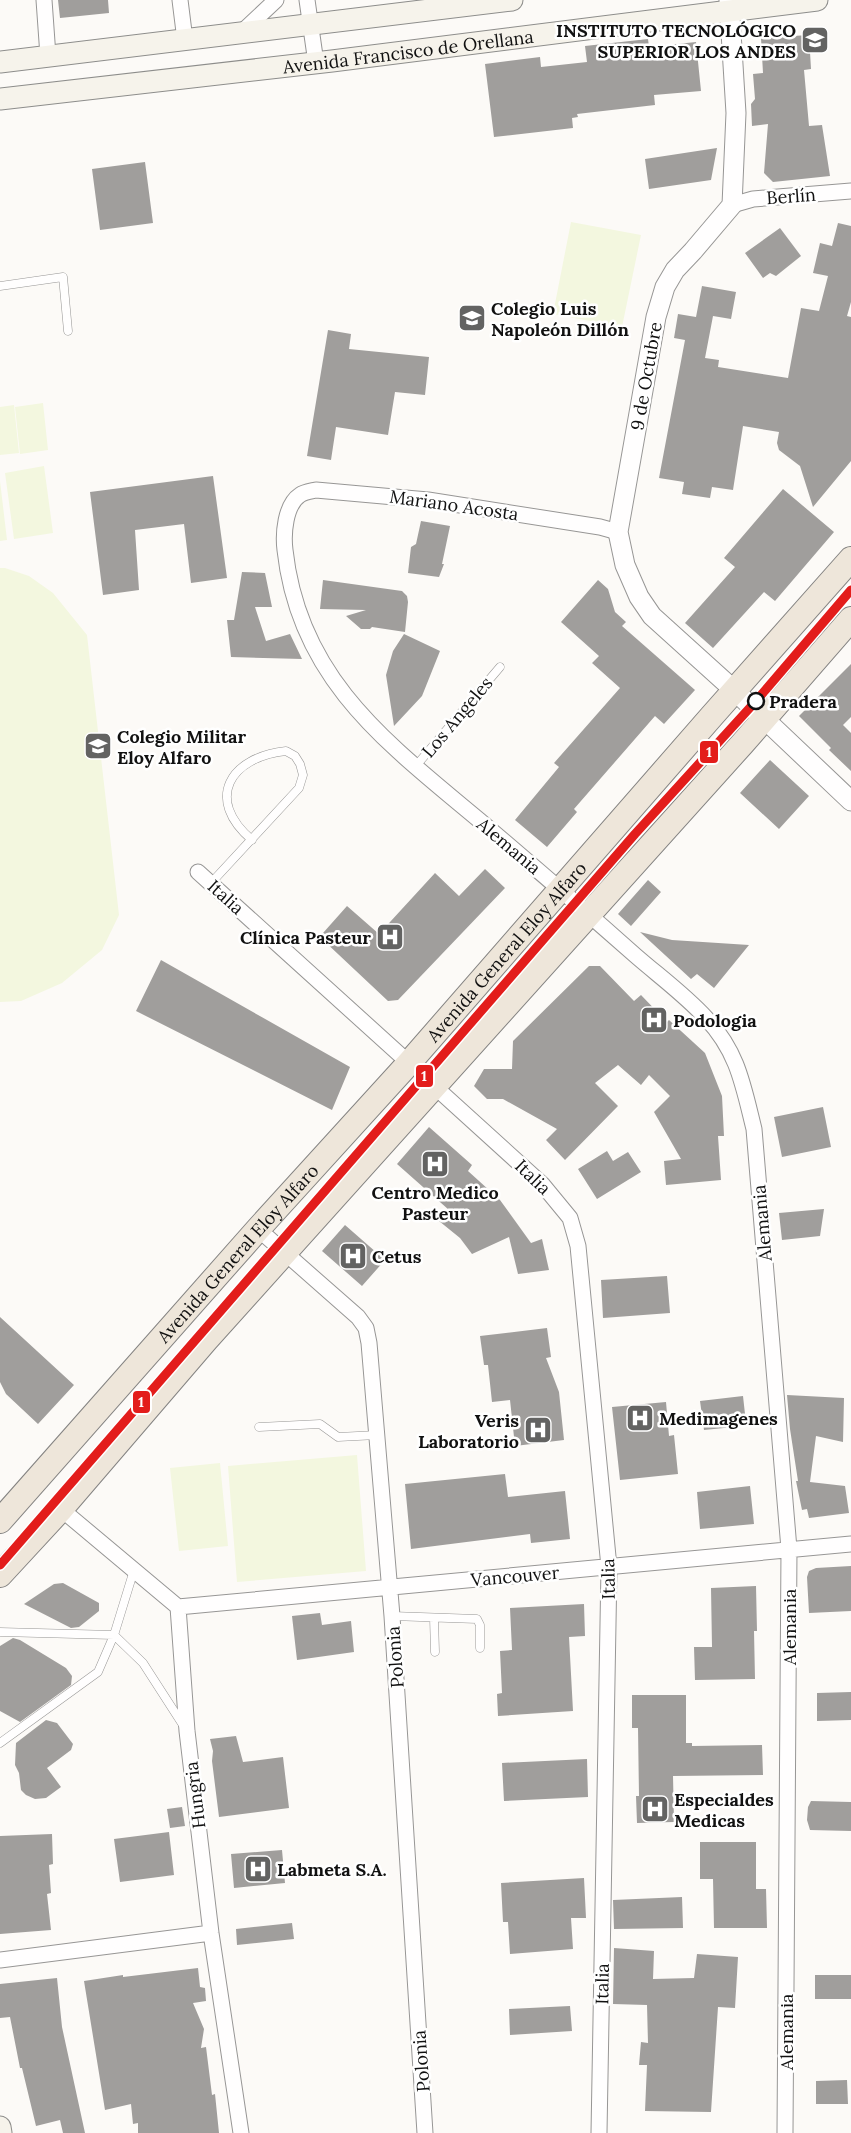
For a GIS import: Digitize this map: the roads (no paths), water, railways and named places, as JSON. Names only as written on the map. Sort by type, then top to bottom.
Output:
[{"type":"main road","points":[[0,62],[512,0]]},
{"type":"main road","name":"Avenida Francisco de Orellana","points":[[0,99],[316,63],[729,6],[817,0]]},
{"type":"main road","name":"Avenida General Eloy Alfaro","points":[[0,1521],[258,1229],[409,1063],[851,560]]},
{"type":"main road","name":"Avenida General Eloy Alfaro","points":[[0,1575],[61,1509],[208,1338],[764,719],[851,619]]},
{"type":"main road","points":[[0,2126],[2,2133]]},
{"type":"street","points":[[44,0],[48,56]]},
{"type":"street","points":[[180,0],[185,40]]},
{"type":"street","points":[[242,33],[276,0]]},
{"type":"street","points":[[307,0],[309,25],[316,63]]},
{"type":"street","points":[[729,6],[736,112],[732,205]]},
{"type":"street","name":"Berlín","points":[[732,205],[753,198],[851,191]]},
{"type":"street","name":"9 de Octubre","points":[[732,205],[675,270],[665,287],[656,317],[618,532],[625,565],[640,597],[652,616],[735,691],[851,801]]},
{"type":"street","name":"Mariano Acosta","points":[[293,503],[300,494],[316,490],[428,500],[600,527],[618,532]]},
{"type":"street","name":"Alemania","points":[[293,503],[285,526],[284,544],[288,576],[309,639],[341,692],[368,723],[415,766],[589,914],[706,1017],[727,1042],[738,1067],[754,1129],[789,1549],[786,2133]]},
{"type":"street","name":"Italia","points":[[198,872],[409,1063]]},
{"type":"street","name":"Italia","points":[[434,1086],[542,1184],[563,1208],[574,1228],[580,1261],[609,1567],[599,2133]]},
{"type":"street","name":"Polonia","points":[[258,1229],[358,1316],[366,1328],[370,1343],[392,1616],[425,2133]]},
{"type":"street","points":[[61,1509],[178,1607]]},
{"type":"street","name":"Vancouver","points":[[178,1607],[851,1544]]},
{"type":"street","name":"Hungria","points":[[178,1607],[187,1731],[211,1933],[241,2133]]},
{"type":"street","points":[[0,1960],[211,1933]]},
{"type":"lane","points":[[0,286],[63,277],[68,331]]},
{"type":"lane","name":"Los Angeles","points":[[415,766],[500,667]]},
{"type":"lane","points":[[211,884],[252,840],[299,788],[303,774],[300,764],[295,756],[286,751],[251,761],[234,774],[226,792],[227,808],[233,820],[252,840]]},
{"type":"lane","points":[[259,1427],[320,1424],[338,1437],[377,1435]]},
{"type":"lane","points":[[0,1743],[98,1672],[114,1635],[134,1570]]},
{"type":"lane","points":[[392,1616],[477,1618],[480,1625],[480,1648]]},
{"type":"lane","points":[[434,1618],[435,1652]]},
{"type":"lane","points":[[0,1632],[114,1635],[143,1663],[187,1731]]},
{"type":"place","name":"INSTITUTO TECNOLÓGICO SUPERIOR LOS ANDES","points":[[815,40]]},
{"type":"place","name":"Colegio Luis Napoleón Dillón","points":[[472,318]]},
{"type":"place","name":"Pradera","points":[[756,701]]},
{"type":"place","name":"Colegio Militar Eloy Alfaro","points":[[98,746]]},
{"type":"place","name":"Clínica Pasteur","points":[[390,937]]},
{"type":"place","name":"Podologia","points":[[654,1020]]},
{"type":"place","name":"Centro Medico Pasteur","points":[[435,1164]]},
{"type":"place","name":"Cetus","points":[[353,1256]]},
{"type":"place","name":"Medimagenes","points":[[640,1418]]},
{"type":"place","name":"Veris Laboratorio","points":[[538,1430]]},
{"type":"place","name":"Especialdes Medicas","points":[[655,1809]]},
{"type":"place","name":"Labmeta S.A.","points":[[258,1869]]}]
